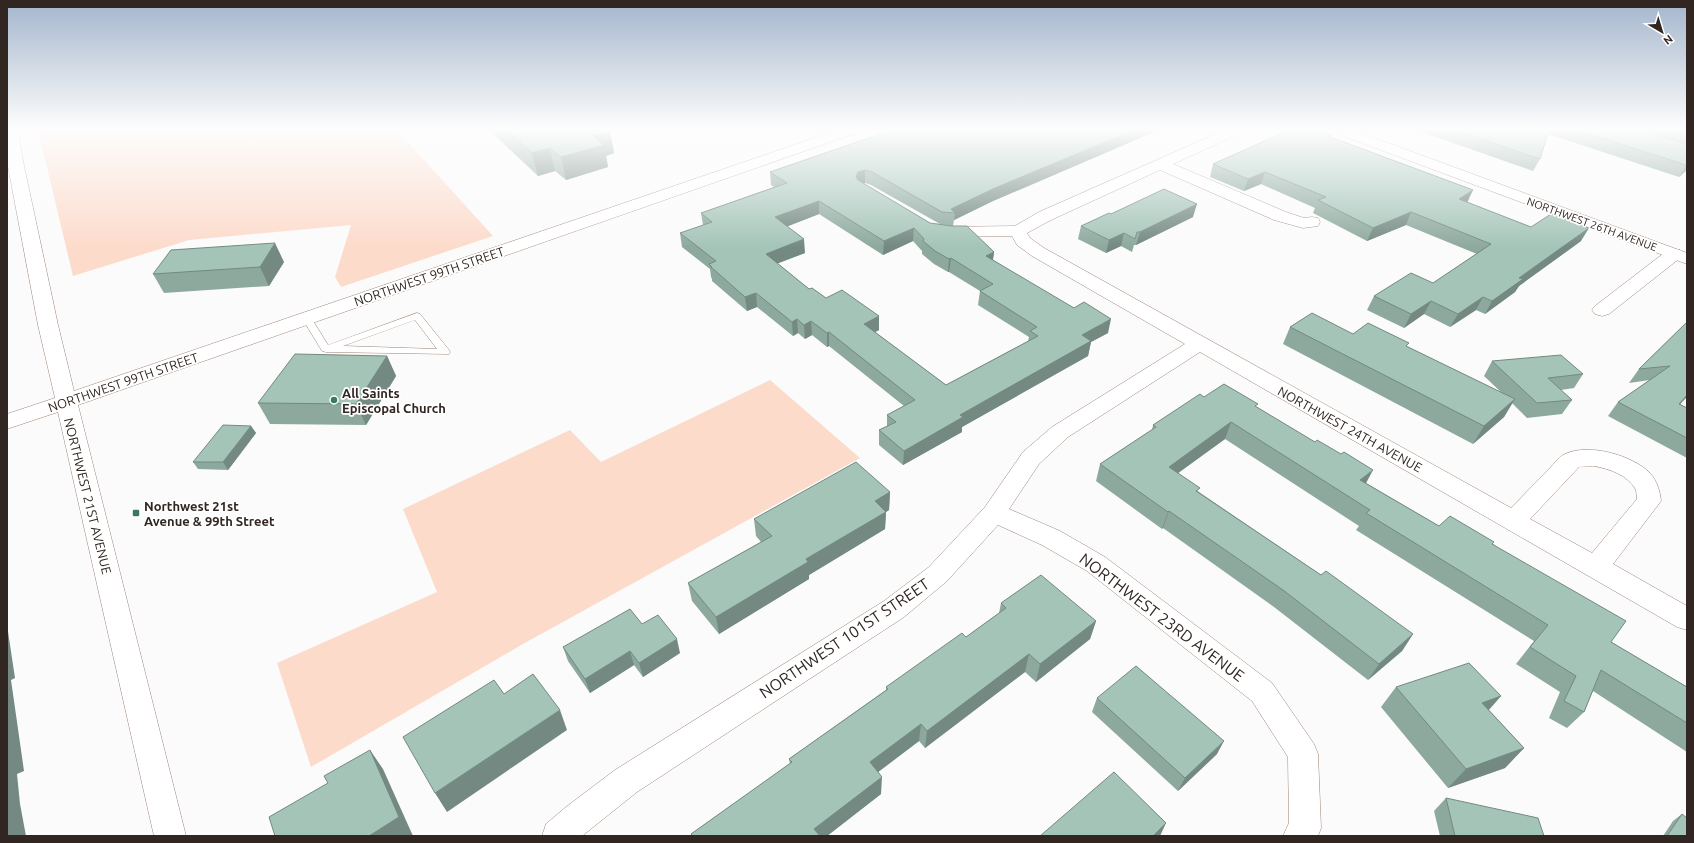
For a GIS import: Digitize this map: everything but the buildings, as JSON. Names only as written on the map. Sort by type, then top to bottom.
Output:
[{"type":"street","name":"NORTHWEST 21ST AVENUE","points":[[16,169],[48,325],[170,836]]},
{"type":"street","name":"NORTHWEST 99TH STREET","points":[[7,422],[734,169]]},
{"type":"street","points":[[930,228],[950,233],[1018,231],[1045,216],[1148,169]]},
{"type":"street","points":[[1172,169],[1280,216],[1303,223],[1312,222]]},
{"type":"street","name":"NORTHWEST 26TH AVENUE","points":[[1446,169],[1680,256]]},
{"type":"street","name":"NORTHWEST 24TH AVENUE","points":[[1018,231],[1023,241],[1038,252],[1687,619]]},
{"type":"street","points":[[1602,310],[1680,256]]},
{"type":"street","name":"NORTHWEST 101ST STREET","points":[[558,836],[577,818],[626,781],[894,609],[938,574],[994,513],[1031,458],[1060,432],[1200,344]]},
{"type":"street","points":[[1513,521],[1571,461],[1578,457],[1602,459],[1629,470],[1648,486],[1651,494],[1649,501],[1596,567]]},
{"type":"street","name":"NORTHWEST 23RD AVENUE","points":[[994,513],[1051,538],[1096,564],[1262,692],[1303,754],[1305,828],[1299,836]]},
{"type":"lane","points":[[417,316],[445,352],[373,350],[326,349],[417,316]]},
{"type":"lane","points":[[307,318],[326,349]]},
{"type":"shaded area","points":[[47,169],[433,169],[493,236],[341,287],[335,277],[351,225],[189,240],[73,276]]},
{"type":"shaded area","points":[[770,380],[860,458],[523,644],[311,767],[277,663],[437,592],[403,509],[570,430],[601,462]]},
{"type":"place","name":"All Saints Episcopal Church","points":[[334,400]]},
{"type":"place","name":"Northwest 21st Avenue & 99th Street","points":[[136,513]]}]
